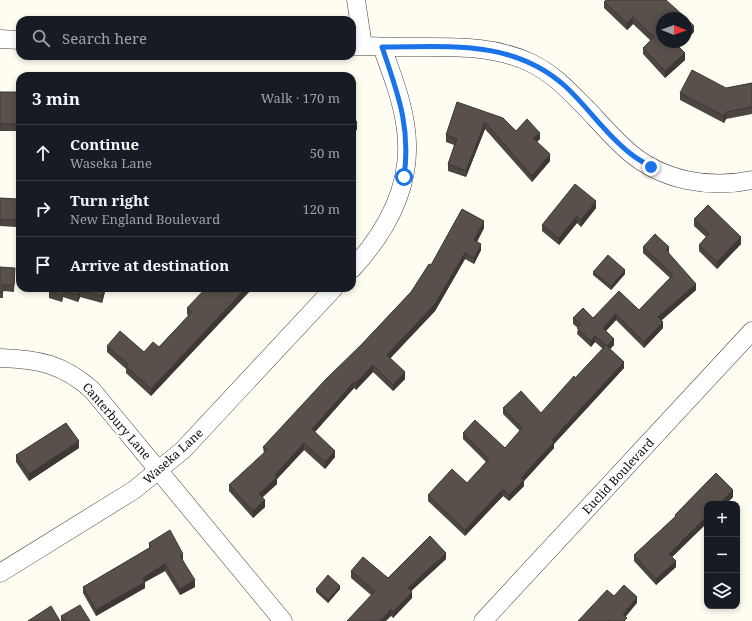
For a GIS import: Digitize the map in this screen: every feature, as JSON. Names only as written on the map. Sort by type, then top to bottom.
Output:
[{"type":"street","points":[[356,0],[358,46],[469,48],[509,54],[532,64],[565,86],[622,146],[651,167],[674,177],[694,182],[718,184],[752,180]]},
{"type":"street","points":[[0,39],[16,40]]},
{"type":"street","points":[[356,264],[384,229],[400,195],[404,177],[407,143],[406,124],[382,47]]},
{"type":"street","name":"Waseka Lane","points":[[0,573],[134,490],[183,450],[330,292]]},
{"type":"street","name":"Euclid Boulevard","points":[[483,621],[752,331]]},
{"type":"street","name":"Canterbury Lane","points":[[0,358],[36,360],[63,369],[80,379],[92,390],[283,621]]},
{"type":"building","points":[[606,0],[666,0],[679,12],[656,12],[656,48],[680,48],[685,53],[665,71],[643,48],[654,37],[633,17],[627,23],[604,2]]},
{"type":"building","points":[[692,70],[726,88],[752,83],[752,107],[726,112],[724,116],[680,93]]},
{"type":"building","points":[[0,92],[16,92],[16,124],[0,124]]},
{"type":"building","points":[[457,102],[503,118],[516,131],[527,119],[540,133],[533,138],[550,154],[532,176],[485,122],[466,171],[448,164],[457,139],[446,135]]},
{"type":"building","points":[[575,184],[596,201],[581,220],[577,216],[559,238],[542,225]]},
{"type":"building","points":[[0,198],[16,199],[16,220],[0,220]]},
{"type":"building","points":[[708,205],[741,237],[717,262],[699,245],[709,234],[694,219]]},
{"type":"building","points":[[462,209],[484,221],[474,240],[481,244],[474,258],[465,253],[435,304],[387,355],[405,372],[393,385],[373,365],[356,383],[354,382],[312,429],[335,451],[325,462],[304,443],[275,475],[277,477],[259,494],[265,500],[253,511],[229,485],[267,450],[263,447],[326,379],[361,345],[411,292],[429,264],[431,265]]},
{"type":"building","points":[[655,234],[669,247],[666,250],[696,284],[658,317],[663,322],[644,342],[616,314],[603,328],[614,339],[607,346],[624,362],[552,440],[554,442],[521,478],[524,480],[509,495],[503,489],[465,530],[428,495],[452,469],[467,483],[489,459],[463,433],[475,420],[505,448],[522,428],[503,408],[521,391],[541,413],[574,376],[575,378],[606,345],[595,336],[591,341],[577,328],[581,324],[573,318],[583,308],[593,318],[619,291],[639,310],[673,275],[643,247]]},
{"type":"building","points":[[608,255],[625,270],[611,286],[593,272]]},
{"type":"building","points":[[0,267],[15,268],[14,285],[3,285],[3,292],[0,292]]},
{"type":"building","points":[[52,292],[63,292],[62,295]]},
{"type":"building","points":[[67,292],[79,292],[78,295]]},
{"type":"building","points":[[87,292],[103,292],[102,296]]},
{"type":"building","points":[[202,292],[242,292],[151,389],[126,366],[128,364],[107,346],[120,331],[144,352],[153,342],[159,347],[192,312],[187,308]]},
{"type":"building","points":[[66,423],[79,441],[29,474],[16,455]]},
{"type":"building","points":[[716,473],[733,490],[722,501],[704,501],[704,519],[669,554],[676,561],[656,579],[634,555],[676,516],[675,515]]},
{"type":"building","points":[[170,530],[183,554],[180,556],[195,580],[180,589],[165,564],[143,578],[145,582],[96,610],[83,587],[151,547],[149,543]]},
{"type":"building","points":[[430,536],[446,553],[408,588],[412,592],[393,612],[391,609],[380,621],[347,621],[375,591],[351,571],[363,557],[388,578]]},
{"type":"building","points":[[328,575],[340,586],[328,600],[316,589]]},
{"type":"building","points":[[624,585],[637,597],[623,614],[627,618],[624,621],[578,621],[607,590],[614,596]]},
{"type":"building","points":[[80,605],[90,621],[65,621],[61,616]]},
{"type":"building","points":[[51,606],[60,621],[28,621]]},
{"type":"route","points":[[404,177],[407,159],[406,124],[382,47],[488,49],[509,54],[532,64],[565,86],[622,146],[631,154],[651,167]]}]
